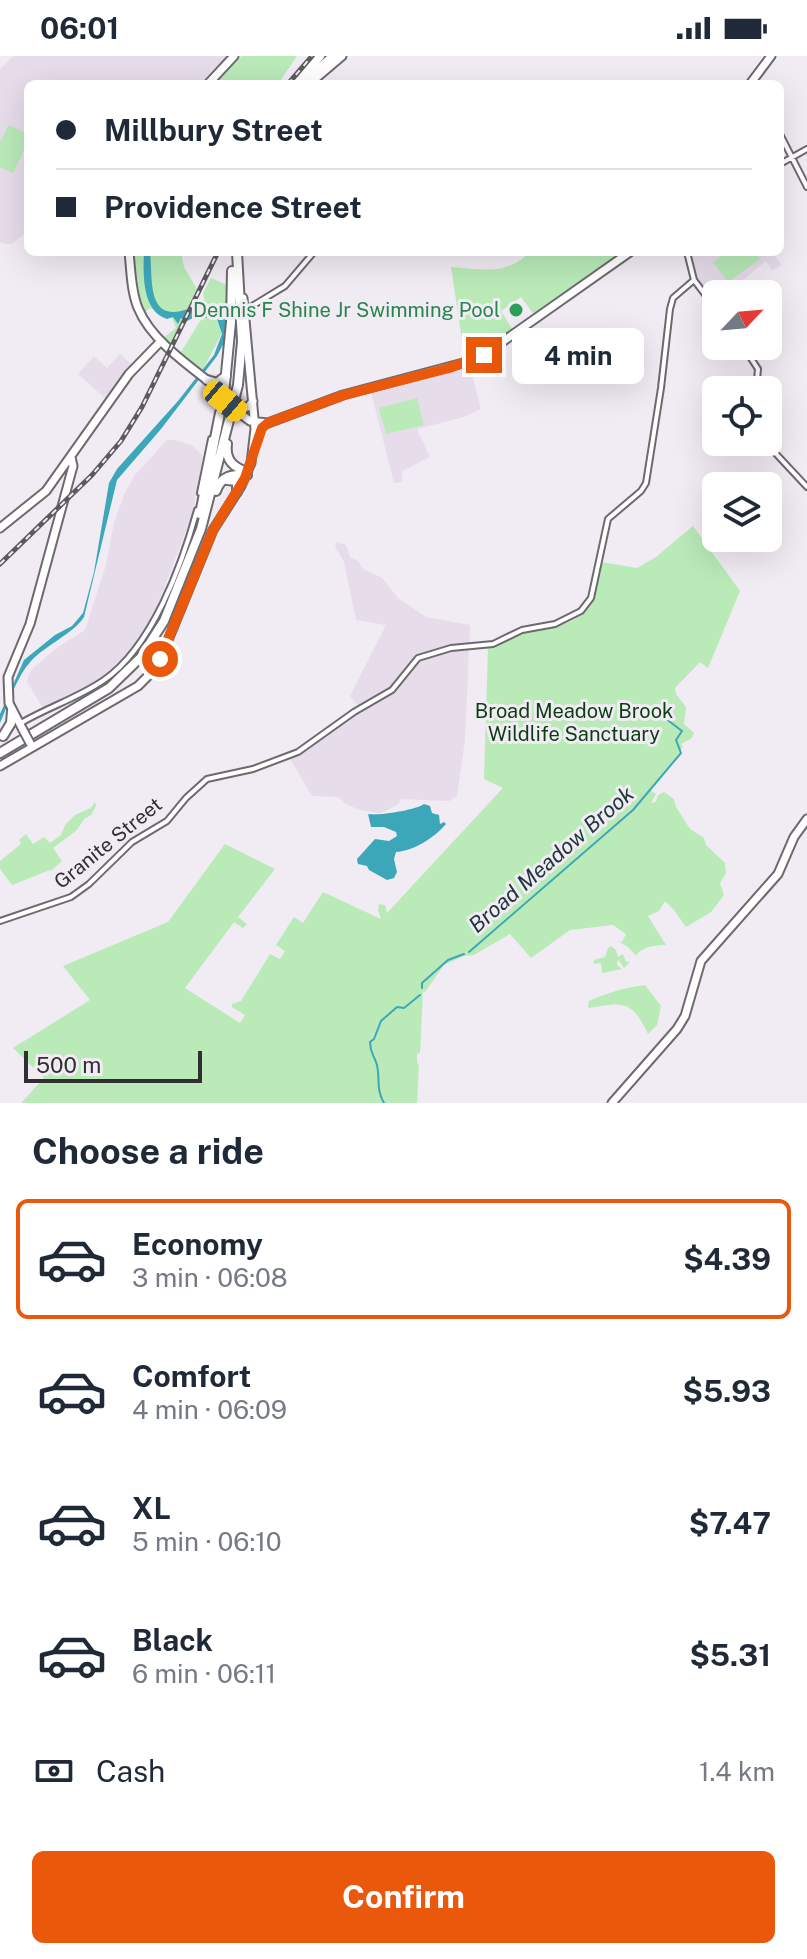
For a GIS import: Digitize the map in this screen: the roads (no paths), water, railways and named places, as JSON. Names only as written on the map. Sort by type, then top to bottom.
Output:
[{"type":"highway","points":[[301,80],[327,57]]},
{"type":"highway","points":[[224,397],[235,256]]},
{"type":"highway","points":[[236,256],[244,366],[227,450],[232,464],[247,473]]},
{"type":"highway","points":[[0,751],[102,688],[141,652],[161,617],[198,524],[237,367],[238,338],[232,270]]},
{"type":"highway","points":[[164,621],[201,529],[226,436],[241,366],[242,309]]},
{"type":"highway","points":[[206,381],[217,383],[226,375]]},
{"type":"highway","points":[[198,524],[220,413]]},
{"type":"highway","points":[[0,751],[109,688],[141,657],[164,621],[192,565],[219,484],[229,476],[247,473]]},
{"type":"highway","points":[[219,484],[236,480],[239,485],[237,492]]},
{"type":"highway","points":[[1,738],[11,723],[12,711]]},
{"type":"highway","points":[[1,738],[21,727]]},
{"type":"main road","points":[[212,80],[234,56]]},
{"type":"main road","points":[[314,80],[342,56]]},
{"type":"main road","points":[[754,80],[771,56]]},
{"type":"main road","points":[[130,256],[138,307],[161,341],[239,410],[255,422],[268,423]]},
{"type":"main road","points":[[0,766],[31,745],[138,686],[154,669],[213,530],[247,473],[260,430],[268,423],[344,395],[478,359],[624,256]]},
{"type":"main road","points":[[242,309],[255,422],[254,453]]},
{"type":"main road","points":[[0,528],[46,491],[129,374],[161,341]]},
{"type":"main road","points":[[239,410],[253,401]]},
{"type":"main road","points":[[31,745],[12,711],[7,681],[31,621],[73,466],[71,457]]},
{"type":"main road","points":[[612,1103],[677,1029],[687,1011],[702,960],[778,874],[795,835],[807,819]]},
{"type":"street","points":[[784,142],[807,187]]},
{"type":"street","points":[[784,161],[807,149]]},
{"type":"street","points":[[242,309],[285,286],[311,256]]},
{"type":"street","points":[[688,256],[694,280],[702,291]]},
{"type":"street","name":"Granite Street","points":[[0,921],[76,894],[132,842],[167,821],[207,779],[253,769],[298,752],[354,712],[392,690],[418,658],[447,649],[498,642],[522,630],[555,624],[586,607],[591,598],[608,519],[646,483],[661,393],[671,303],[694,280]]},
{"type":"street","points":[[21,727],[43,710],[96,685],[118,670],[140,645],[166,594],[196,514],[206,459],[224,397]]},
{"type":"street","points":[[778,456],[807,487]]},
{"type":"water","points":[[144,256],[150,256],[152,286],[158,305],[174,312],[188,309],[191,304],[200,312],[218,313],[230,320],[226,339],[217,356],[161,429],[117,480],[84,617],[26,667],[0,723],[0,714],[24,660],[55,635],[72,626],[83,613],[94,572],[109,483],[117,469],[214,355],[222,334],[217,319],[195,317],[187,321],[181,318],[178,324],[173,317],[167,319],[159,315],[148,300]]},
{"type":"water","points":[[424,804],[430,806],[432,813],[439,815],[440,824],[446,824],[423,843],[396,852],[397,872],[394,878],[387,880],[367,866],[358,864],[357,859],[375,839],[389,841],[397,836],[396,832],[384,827],[371,827],[368,814],[397,812]]},
{"type":"waterway","name":"Broad Meadow Brook","points":[[469,952],[633,810],[681,753],[676,740],[682,731],[661,715]]},
{"type":"waterway","name":"Broad Meadow Brook","points":[[422,988],[422,983],[448,960],[464,954]]},
{"type":"waterway","name":"Broad Meadow Brook","points":[[384,1103],[370,1042],[381,1021],[397,1007],[404,1008],[420,995]]},
{"type":"railway","points":[[291,80],[312,56]]},
{"type":"railway","points":[[0,564],[92,475],[121,441],[142,407],[216,256]]},
{"type":"place","name":"Dennis F Shine Jr Swimming Pool","points":[[516,310]]},
{"type":"park label","name":"Broad Meadow Brook Wildlife Sanctuary","points":[[574,722]]}]
